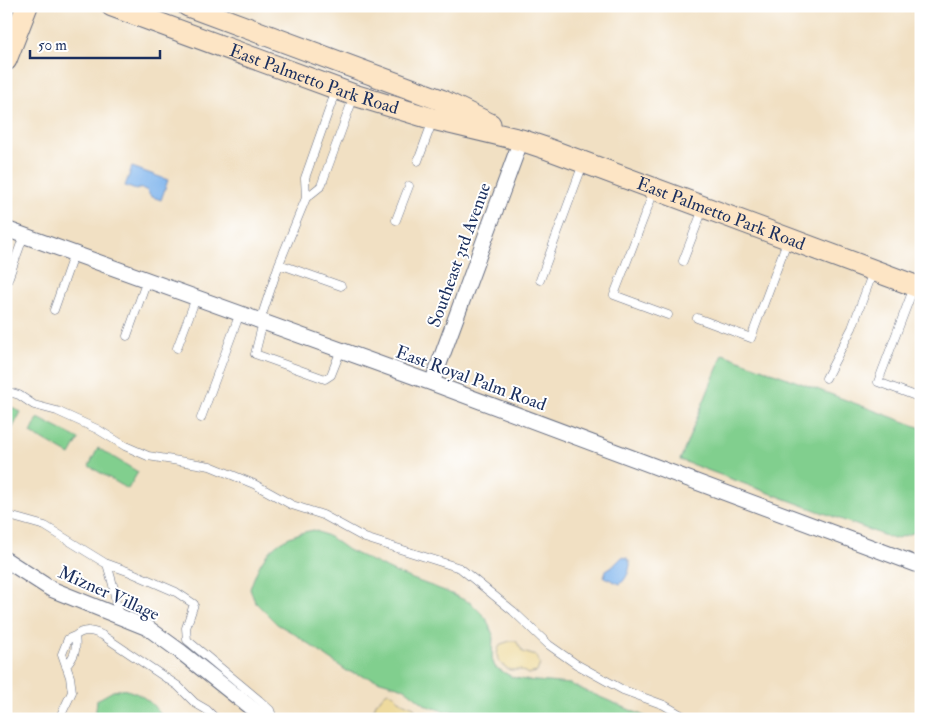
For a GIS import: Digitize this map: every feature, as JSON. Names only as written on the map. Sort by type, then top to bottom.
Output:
[{"type":"main road","points":[[6,60],[27,6]]},
{"type":"main road","name":"East Palmetto Park Road","points":[[112,6],[346,92],[433,119],[521,140],[918,286]]},
{"type":"main road","name":"East Palmetto Park Road","points":[[188,6],[441,100],[521,140]]},
{"type":"street","name":"Southeast 3rd Avenue","points":[[432,383],[521,140]]},
{"type":"street","name":"East Royal Palm Road","points":[[6,229],[432,383],[921,566]]},
{"type":"street","name":"Mizner Village","points":[[6,560],[51,589],[148,628],[265,719]]},
{"type":"lane","points":[[341,350],[331,375],[325,379],[255,354],[261,321],[279,264],[306,198],[305,178],[346,92]]},
{"type":"lane","points":[[306,198],[321,186],[346,92]]},
{"type":"lane","points":[[418,161],[433,119]]},
{"type":"lane","points":[[540,280],[584,162]]},
{"type":"lane","points":[[396,220],[409,186]]},
{"type":"lane","points":[[655,189],[614,295],[668,314]]},
{"type":"lane","points":[[683,261],[704,207]]},
{"type":"lane","points":[[6,285],[24,235]]},
{"type":"lane","points":[[697,318],[751,338],[788,239]]},
{"type":"lane","points":[[54,310],[74,253]]},
{"type":"lane","points":[[279,264],[341,286]]},
{"type":"lane","points":[[826,378],[849,333],[874,271]]},
{"type":"lane","points":[[127,336],[147,280]]},
{"type":"lane","points":[[918,286],[878,382],[921,398]]},
{"type":"lane","points":[[177,348],[196,298]]},
{"type":"lane","points":[[201,418],[240,314]]},
{"type":"lane","points":[[6,391],[19,395],[34,405],[57,411],[97,429],[148,456],[210,466],[254,484],[292,505],[323,515],[365,538],[460,568],[513,611],[549,645],[576,664],[624,690],[664,705],[688,719]]},
{"type":"lane","points":[[6,513],[13,517],[45,526],[107,564],[176,592],[194,604],[186,628],[187,640],[270,710],[273,719]]},
{"type":"lane","points":[[107,564],[118,615]]},
{"type":"lane","points":[[59,719],[72,692],[62,654],[68,639],[80,632],[88,631],[102,634],[178,686],[195,703],[207,710],[216,719]]},
{"type":"lane","points":[[66,666],[76,652],[75,636]]},
{"type":"green space","points":[[723,354],[921,428],[921,517],[916,532],[894,539],[680,460]]},
{"type":"green space","points":[[6,405],[21,412],[11,431],[6,429]]},
{"type":"green space","points":[[38,418],[79,439],[70,455],[31,433]]},
{"type":"green space","points":[[98,448],[138,472],[128,489],[89,466]]},
{"type":"green space","points":[[314,530],[330,537],[348,550],[399,574],[471,603],[486,618],[493,635],[492,659],[495,667],[512,677],[570,684],[651,719],[505,719],[480,712],[444,711],[427,706],[404,688],[347,671],[277,624],[255,602],[250,589],[265,556],[272,549],[289,537]]},
{"type":"green space","points":[[122,689],[146,699],[164,719],[95,719],[97,700],[113,691]]},
{"type":"sand","points":[[516,641],[523,652],[536,656],[540,664],[537,672],[528,674],[521,670],[509,670],[499,662],[498,649],[501,644]]},
{"type":"sand","points":[[388,692],[394,694],[402,702],[414,707],[416,713],[407,719],[395,719],[383,715],[374,709],[376,703]]},
{"type":"water","points":[[132,167],[168,180],[161,200],[150,196],[144,189],[136,190],[125,186]]},
{"type":"water","points":[[622,557],[627,558],[630,566],[626,577],[620,584],[604,577],[606,570]]}]
